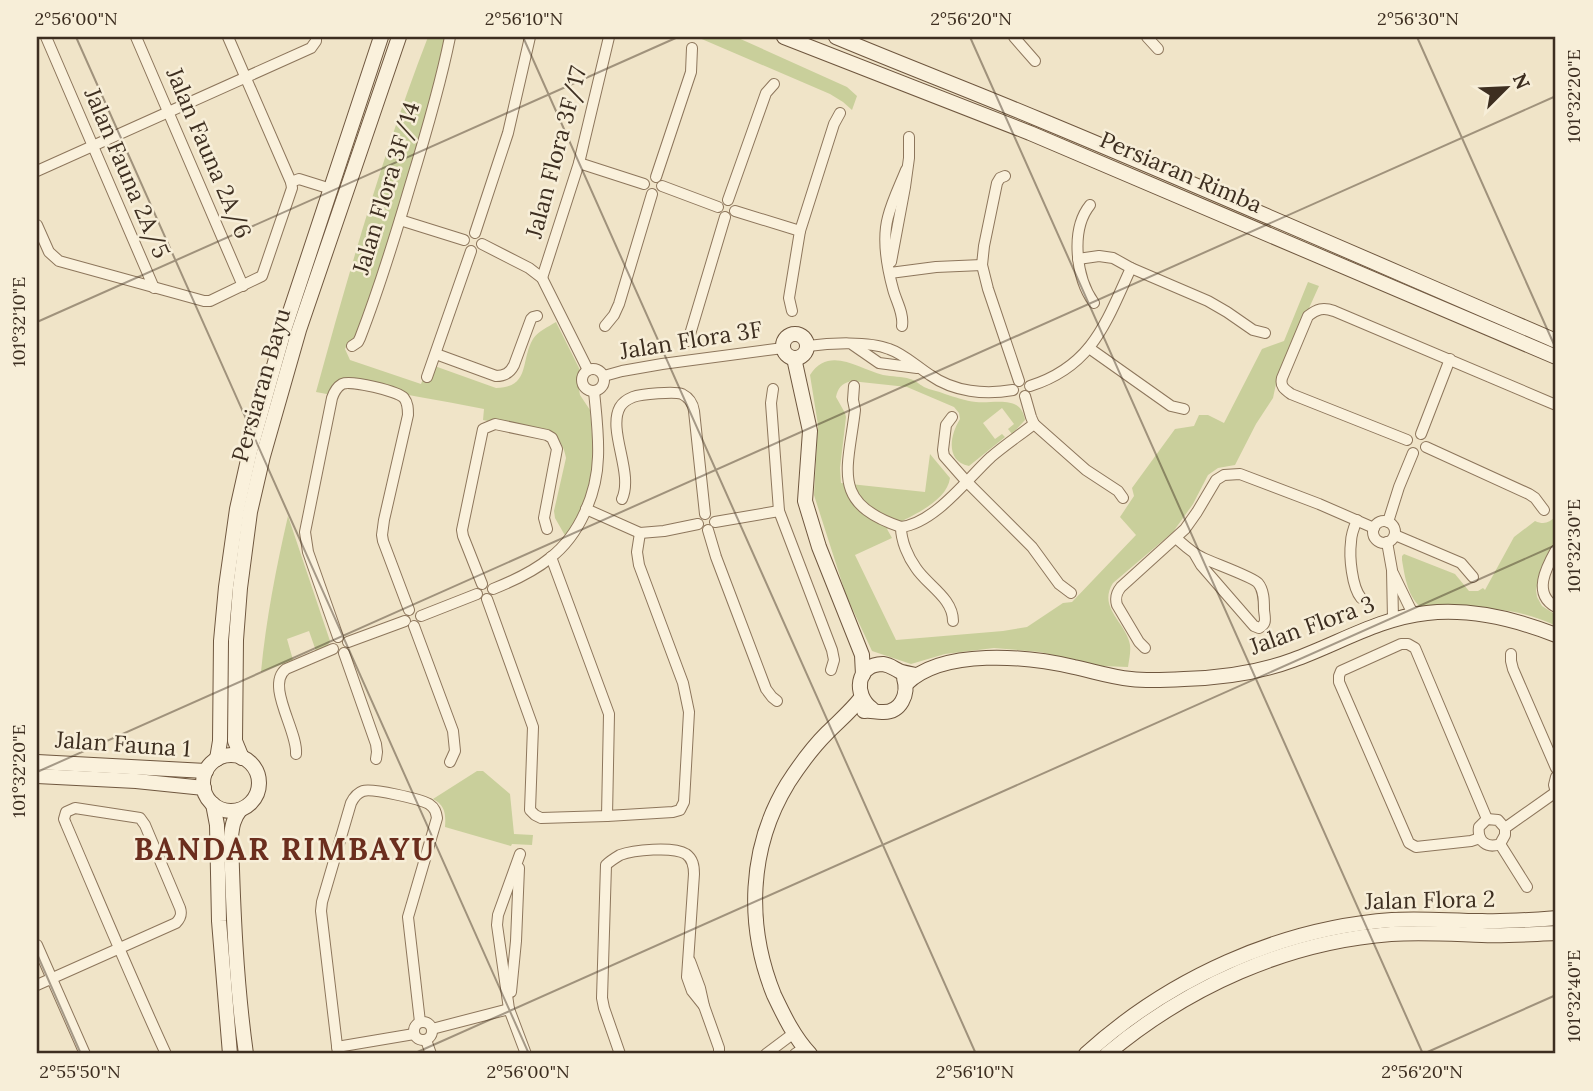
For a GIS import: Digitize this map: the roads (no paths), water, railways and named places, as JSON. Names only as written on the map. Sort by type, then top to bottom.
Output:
[{"type":"street","name":"Jalan Fauna 2A/5","points":[[46,37],[153,288]]},
{"type":"street","name":"Jalan Fauna 2A/6","points":[[136,37],[243,286]]},
{"type":"street","points":[[37,225],[49,252],[59,261],[204,301],[210,301],[261,276],[292,188],[228,37]]},
{"type":"street","points":[[37,171],[311,48],[316,37]]},
{"type":"street","name":"Persiaran Bayu","points":[[217,759],[220,741],[221,641],[226,587],[237,509],[250,451],[273,367],[382,37]]},
{"type":"street","name":"Persiaran Bayu","points":[[242,758],[235,741],[236,640],[250,512],[299,330],[399,37]]},
{"type":"street","name":"Jalan Flora 3F/14","points":[[352,346],[360,338],[400,220],[443,72],[450,37]]},
{"type":"street","points":[[475,233],[508,133],[530,37]]},
{"type":"street","name":"Jalan Flora 3F/17","points":[[542,278],[579,163],[609,37]]},
{"type":"street","name":"Persiaran Rimba","points":[[784,37],[1030,133],[1556,357]]},
{"type":"street","name":"Persiaran Rimba","points":[[836,37],[1194,185],[1556,341]]},
{"type":"street","points":[[1014,37],[1035,61]]},
{"type":"street","points":[[1147,37],[1158,49]]},
{"type":"street","points":[[652,194],[658,192],[691,72],[692,48]]},
{"type":"street","points":[[728,200],[766,93],[774,84]]},
{"type":"street","points":[[792,311],[789,298],[800,231],[834,124],[840,113]]},
{"type":"street","points":[[902,326],[903,318],[890,273],[909,136]]},
{"type":"street","points":[[579,163],[644,184]]},
{"type":"street","points":[[1005,176],[997,183],[982,265],[1018,376],[1018,396],[1059,372],[1089,348],[1109,318],[1131,268]]},
{"type":"street","points":[[644,184],[648,178],[659,181],[718,207]]},
{"type":"street","points":[[291,183],[299,179],[331,189]]},
{"type":"street","points":[[644,184],[646,190],[652,194]]},
{"type":"street","points":[[605,326],[619,304],[652,194]]},
{"type":"street","points":[[724,218],[719,214],[718,207],[728,200]]},
{"type":"street","points":[[724,218],[735,211],[734,204],[728,200]]},
{"type":"street","points":[[1090,205],[1084,214],[1076,250],[1084,284],[1094,303]]},
{"type":"street","points":[[735,211],[800,231]]},
{"type":"street","points":[[688,341],[724,218]]},
{"type":"street","points":[[400,220],[464,240]]},
{"type":"street","points":[[482,244],[478,250],[471,251],[465,247],[464,240],[468,234],[475,233],[482,244],[529,268],[542,278],[587,370]]},
{"type":"street","points":[[427,377],[471,251]]},
{"type":"street","points":[[1078,259],[1107,256],[1208,301],[1253,330],[1265,333]]},
{"type":"street","points":[[890,273],[982,265]]},
{"type":"street","points":[[1407,440],[1284,389],[1282,378],[1308,316],[1323,308],[1334,311],[1556,405]]},
{"type":"street","points":[[436,354],[496,376],[505,375],[514,365],[531,319],[537,316]]},
{"type":"street","points":[[789,353],[799,358],[805,353],[808,346],[805,338],[794,333],[785,340],[810,431],[804,491],[808,513],[823,558],[862,655],[863,675]]},
{"type":"street","points":[[853,345],[879,363],[911,366],[923,371]]},
{"type":"street","points":[[808,346],[876,345],[892,350],[932,377],[958,389],[989,392],[1016,386]]},
{"type":"street","points":[[1089,348],[1171,407],[1184,409]]},
{"type":"street","name":"Jalan Flora 3F","points":[[604,376],[662,363],[789,353]]},
{"type":"street","points":[[1421,434],[1450,359]]},
{"type":"street","points":[[587,370],[599,370],[604,376],[603,387],[594,391],[587,390],[582,378],[587,370]]},
{"type":"street","points":[[376,759],[376,744],[308,552],[305,532],[333,394],[343,384],[374,387],[400,395],[408,407],[382,535],[453,731],[455,751],[450,762]]},
{"type":"street","points":[[854,386],[855,410],[847,475],[849,487],[862,508],[901,527],[935,513],[997,453],[1034,424]]},
{"type":"street","points":[[773,389],[771,403],[779,511],[832,650],[834,660],[831,670]]},
{"type":"street","points":[[296,754],[296,741],[279,690],[279,677],[286,669],[528,573],[551,558],[570,536],[586,509],[596,481],[598,460],[594,391]]},
{"type":"street","points":[[1028,391],[1034,424],[1086,470],[1118,491],[1123,498]]},
{"type":"street","points":[[622,499],[625,484],[617,426],[619,409],[623,403],[636,396],[678,393],[688,398],[694,411],[706,522],[716,557],[766,689],[777,701]]},
{"type":"street","points":[[952,417],[946,425],[943,453],[946,459],[1031,547],[1059,584],[1072,593]]},
{"type":"street","points":[[547,530],[544,518],[557,449],[552,438],[495,424],[483,429],[462,524],[463,536],[533,727],[530,810],[538,817],[567,818],[673,812],[680,810],[684,802],[687,699],[639,565],[640,533]]},
{"type":"street","points":[[1414,434],[1421,434],[1425,438],[1426,447],[1421,453],[1413,453],[1407,447],[1407,440],[1414,434]]},
{"type":"street","points":[[1426,447],[1529,494],[1544,510]]},
{"type":"street","points":[[1388,522],[1413,453]]},
{"type":"street","points":[[1145,648],[1117,605],[1116,597],[1121,587],[1176,538],[1197,512],[1212,485],[1224,475],[1240,474],[1374,528]]},
{"type":"street","points":[[586,509],[640,533],[779,511]]},
{"type":"street","points":[[1357,520],[1350,548],[1354,585],[1361,598]]},
{"type":"street","points":[[1393,619],[1391,539],[1395,528],[1388,522],[1381,521],[1374,528],[1376,539],[1381,542],[1391,539],[1461,563],[1474,577]]},
{"type":"street","points":[[901,527],[902,538],[913,564],[948,603],[953,621]]},
{"type":"street","points":[[1176,538],[1194,553],[1258,583],[1263,593],[1265,624],[1259,628],[1254,626],[1201,565],[1194,553]]},
{"type":"street","points":[[1556,550],[1542,587],[1545,598],[1556,607]]},
{"type":"street","points":[[551,558],[610,713],[607,816]]},
{"type":"street","points":[[1392,570],[1415,615]]},
{"type":"street","name":"Jalan Flora 3","points":[[907,677],[929,668],[985,657],[1047,662],[1130,679],[1187,679],[1238,675],[1294,660],[1393,619],[1452,611],[1499,616],[1556,635]]},
{"type":"street","points":[[1480,838],[1416,847],[1409,843],[1339,682],[1340,671],[1401,644],[1415,648],[1487,819]]},
{"type":"street","points":[[1511,654],[1513,669],[1556,768]]},
{"type":"street","points":[[862,655],[876,665]]},
{"type":"street","points":[[876,665],[892,666],[907,677],[904,699],[894,710],[879,712],[866,705],[861,698],[859,690],[863,675],[876,665]]},
{"type":"street","points":[[803,1052],[765,972],[755,925],[757,864],[773,809],[789,782],[808,755],[827,733],[849,714],[861,698]]},
{"type":"street","points":[[849,714],[872,709]]},
{"type":"street","points":[[233,755],[250,763],[256,771],[258,790],[248,806],[230,811],[221,809],[207,797],[204,788],[206,771],[217,759],[233,755]]},
{"type":"street","name":"Jalan Fauna 1","points":[[37,762],[206,771]]},
{"type":"street","points":[[37,776],[136,781],[204,788]]},
{"type":"street","points":[[1505,828],[1556,792],[1556,777]]},
{"type":"street","points":[[414,1034],[338,1051],[321,916],[322,902],[351,803],[360,792],[368,790],[425,802],[437,814],[408,918],[420,1023]]},
{"type":"street","points":[[213,804],[217,825],[221,957],[230,1054]]},
{"type":"street","points":[[37,985],[51,978],[120,948],[176,923],[181,916],[143,821],[133,816],[75,808],[66,812],[64,818],[66,824],[120,948],[166,1054]]},
{"type":"street","points":[[240,810],[232,825],[232,871],[236,955],[246,1054]]},
{"type":"street","points":[[1487,819],[1498,820],[1505,828],[1506,835],[1500,844],[1487,845],[1480,838],[1479,827],[1487,819]]},
{"type":"street","points":[[1500,844],[1527,887]]},
{"type":"street","points":[[620,1054],[603,1004],[606,865],[624,854],[653,850],[679,852],[693,863],[687,970],[689,984],[704,1006],[719,1054]]},
{"type":"street","points":[[509,1009],[516,941],[520,854],[497,920],[497,934],[509,1009],[526,1054]]},
{"type":"street","name":"Jalan Flora 2","points":[[1086,1054],[1130,1018],[1219,965],[1307,934],[1391,920],[1522,921],[1556,918]]},
{"type":"street","name":"Jalan Flora 2","points":[[1107,1054],[1138,1029],[1225,978],[1310,947],[1392,934],[1556,933]]},
{"type":"street","points":[[37,944],[85,1054]]},
{"type":"street","points":[[432,1029],[509,1009]]},
{"type":"street","points":[[420,1023],[428,1023],[432,1029],[432,1035],[426,1040],[420,1040],[414,1034],[420,1023]]},
{"type":"street","points":[[765,1054],[794,1033]]},
{"type":"street","points":[[426,1040],[431,1054]]},
{"type":"district","name":"BANDAR RIMBAYU","points":[[285,850]]}]
